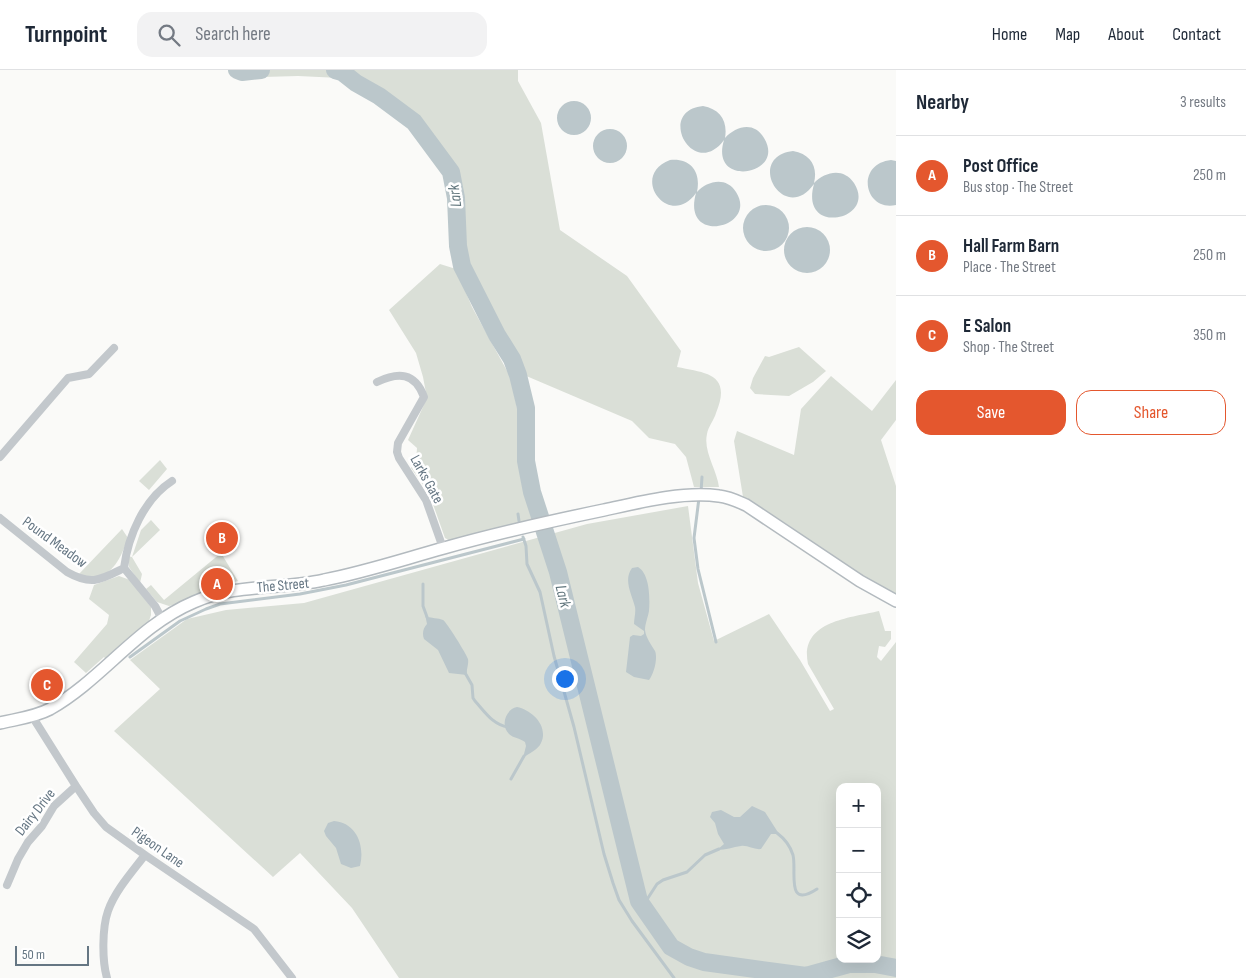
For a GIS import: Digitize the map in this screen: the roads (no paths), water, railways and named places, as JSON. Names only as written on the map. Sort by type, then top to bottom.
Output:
[{"type":"main road","name":"The Street","points":[[0,722],[32,716],[50,709],[68,697],[162,619],[211,595],[249,588],[322,581],[543,523],[648,501],[702,495],[728,498],[746,505],[860,581],[896,601]]},
{"type":"street","points":[[0,457],[68,378],[89,374],[114,348]]},
{"type":"street","name":"Larks Gate","points":[[377,382],[401,375],[418,384],[424,397],[398,443],[397,452],[426,500],[443,548]]},
{"type":"street","points":[[162,619],[155,606],[124,568],[125,558],[138,521],[149,501],[160,488],[172,481]]},
{"type":"street","name":"Pound Meadow","points":[[0,518],[79,578],[90,581],[99,580],[124,568]]},
{"type":"street","name":"Pigeon Lane","points":[[32,716],[76,786],[106,827],[254,929],[292,978]]},
{"type":"street","name":"Dairy Drive","points":[[7,885],[18,859],[28,842],[42,826],[54,806],[76,786]]},
{"type":"street","points":[[106,978],[103,965],[103,950],[108,912],[127,879],[145,855]]},
{"type":"waterway","name":"Lark","points":[[237,70],[242,72],[261,70]]},
{"type":"waterway","name":"Lark","points":[[335,70],[342,72],[356,83],[379,96],[414,122],[451,172],[456,198],[458,246],[462,266],[497,335],[512,359],[518,375],[526,408],[526,461],[532,492],[558,572],[639,901],[671,947],[689,957],[704,962],[806,976],[849,964],[875,964],[896,968]]},
{"type":"waterway","points":[[701,492],[702,477]]},
{"type":"waterway","points":[[699,498],[694,538],[698,569],[716,642]]},
{"type":"waterway","points":[[518,514],[519,521]]},
{"type":"waterway","points":[[523,537],[526,546],[527,564],[540,592],[554,656],[613,883],[619,900],[632,921],[674,978]]},
{"type":"waterway","points":[[130,657],[180,621],[220,604],[300,594],[346,585],[524,539]]},
{"type":"waterway","points":[[423,584],[423,606],[427,617]]},
{"type":"waterway","points":[[464,671],[472,685],[475,701],[494,721],[508,727]]},
{"type":"waterway","points":[[511,779],[524,756]]},
{"type":"waterway","points":[[777,833],[787,842],[793,855],[796,892],[800,895],[817,889]]},
{"type":"waterway","points":[[639,901],[646,901],[657,884],[663,880],[687,872],[705,855],[719,849]]},
{"type":"place","name":"Hall Farm Barn","points":[[222,538]]},
{"type":"place","name":"Post Office","points":[[217,584]]},
{"type":"place","name":"E Salon","points":[[47,685]]}]
